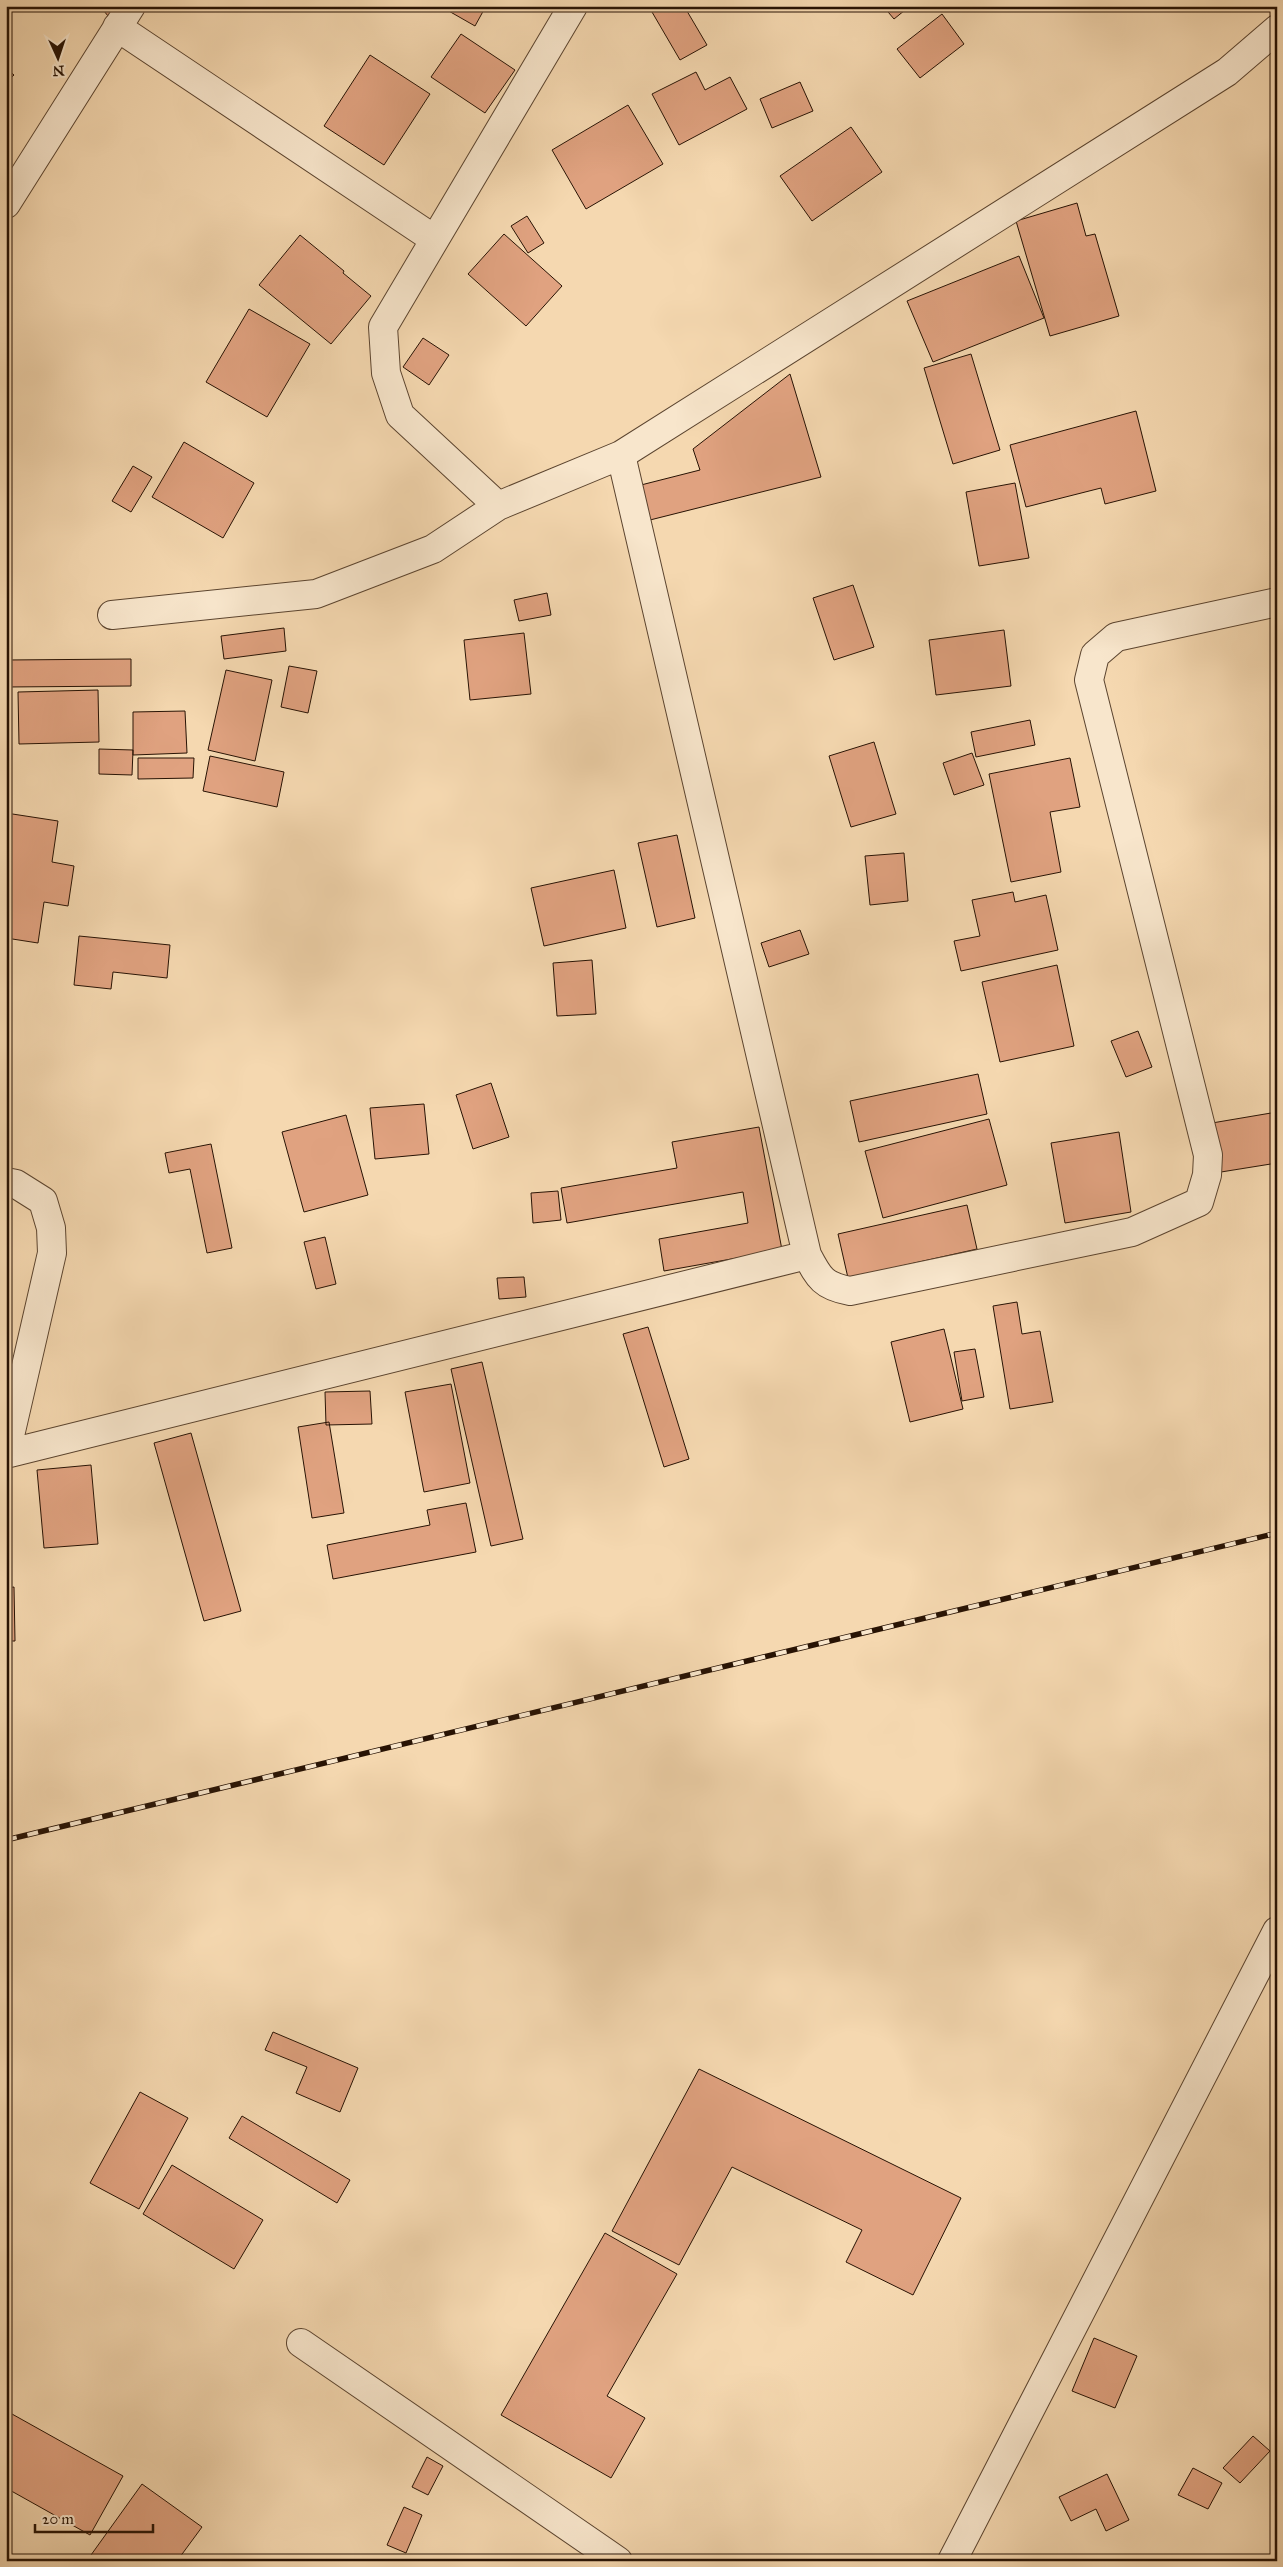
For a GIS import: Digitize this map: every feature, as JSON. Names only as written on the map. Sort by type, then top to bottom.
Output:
[{"type":"street","points":[[498,506],[400,415],[386,373],[383,327],[573,6]]},
{"type":"street","points":[[6,204],[124,17],[434,239]]},
{"type":"street","points":[[112,615],[316,594],[433,549],[498,506],[621,455],[1227,72],[1277,29]]},
{"type":"street","points":[[621,455],[807,1255],[820,1279],[835,1288],[850,1291],[1132,1232],[1199,1202],[1207,1175],[1208,1155],[1089,680],[1095,655],[1116,637],[1277,602]]},
{"type":"street","points":[[6,1182],[16,1184],[43,1201],[50,1228],[52,1253],[6,1454],[807,1255]]},
{"type":"street","points":[[952,2561],[1277,1931]]},
{"type":"street","points":[[301,2343],[618,2561]]},
{"type":"building","points":[[100,6],[120,6],[108,16]]},
{"type":"building","points":[[440,6],[486,6],[475,26]]},
{"type":"building","points":[[662,6],[684,6],[707,45],[680,60],[652,12]]},
{"type":"building","points":[[883,6],[910,6],[894,19]]},
{"type":"building","points":[[942,14],[964,44],[920,78],[897,49]]},
{"type":"building","points":[[461,34],[515,70],[485,113],[431,77]]},
{"type":"building","points":[[370,55],[430,94],[384,165],[324,126]]},
{"type":"building","points":[[6,68],[14,75],[6,83]]},
{"type":"building","points":[[696,72],[705,90],[730,77],[747,109],[679,145],[652,94]]},
{"type":"building","points":[[800,82],[813,111],[772,128],[760,99]]},
{"type":"building","points":[[628,105],[663,164],[586,209],[552,150]]},
{"type":"building","points":[[851,127],[882,172],[812,221],[780,176]]},
{"type":"building","points":[[1077,203],[1086,236],[1095,234],[1119,316],[1050,336],[1016,221]]},
{"type":"building","points":[[527,216],[544,243],[528,253],[511,226]]},
{"type":"building","points":[[504,234],[562,286],[526,326],[468,274]]},
{"type":"building","points":[[300,235],[371,296],[331,344],[259,285]]},
{"type":"building","points":[[1019,256],[1044,318],[933,362],[907,301]]},
{"type":"building","points":[[249,309],[310,344],[267,417],[206,382]]},
{"type":"building","points":[[423,338],[449,355],[429,385],[403,367]]},
{"type":"building","points":[[971,354],[1000,450],[953,464],[924,368]]},
{"type":"building","points":[[790,374],[821,477],[646,521],[637,486],[700,470],[693,449]]},
{"type":"building","points":[[1136,411],[1156,491],[1105,504],[1101,488],[1026,507],[1010,445]]},
{"type":"building","points":[[184,442],[254,483],[223,538],[152,497]]},
{"type":"building","points":[[133,466],[152,477],[131,512],[112,501]]},
{"type":"building","points":[[1015,483],[1029,558],[979,566],[966,492]]},
{"type":"building","points":[[853,585],[874,647],[834,660],[813,598]]},
{"type":"building","points":[[547,593],[551,615],[519,621],[514,600]]},
{"type":"building","points":[[284,628],[286,651],[224,659],[221,636]]},
{"type":"building","points":[[1004,630],[1011,686],[936,695],[929,640]]},
{"type":"building","points":[[524,633],[531,694],[470,700],[464,640]]},
{"type":"building","points":[[131,659],[131,686],[6,687],[6,660]]},
{"type":"building","points":[[289,666],[317,671],[308,713],[281,707]]},
{"type":"building","points":[[226,670],[272,680],[255,761],[208,750]]},
{"type":"building","points":[[98,690],[99,742],[19,744],[18,692]]},
{"type":"building","points":[[185,711],[187,753],[133,755],[133,712]]},
{"type":"building","points":[[1030,720],[1035,745],[976,757],[971,732]]},
{"type":"building","points":[[874,742],[896,814],[851,827],[829,756]]},
{"type":"building","points":[[99,749],[133,750],[132,775],[99,774]]},
{"type":"building","points":[[972,753],[984,785],[954,795],[943,763]]},
{"type":"building","points":[[210,756],[284,772],[277,807],[203,791]]},
{"type":"building","points":[[138,758],[194,758],[193,778],[138,779]]},
{"type":"building","points":[[1070,758],[1080,807],[1050,812],[1061,872],[1011,882],[989,774]]},
{"type":"building","points":[[6,813],[58,821],[52,862],[74,866],[68,906],[44,902],[38,943],[6,938]]},
{"type":"building","points":[[677,835],[695,918],[657,927],[638,843]]},
{"type":"building","points":[[904,853],[908,901],[870,905],[865,856]]},
{"type":"building","points":[[614,870],[626,928],[544,946],[531,888]]},
{"type":"building","points":[[1013,892],[1015,902],[1046,895],[1058,950],[961,971],[954,941],[980,936],[972,900]]},
{"type":"building","points":[[800,930],[809,954],[769,967],[761,943]]},
{"type":"building","points":[[79,936],[170,945],[167,978],[113,972],[111,989],[74,985]]},
{"type":"building","points":[[592,960],[596,1014],[557,1016],[553,963]]},
{"type":"building","points":[[1057,965],[1074,1046],[1000,1062],[982,982]]},
{"type":"building","points":[[1138,1031],[1152,1067],[1126,1077],[1111,1041]]},
{"type":"building","points":[[978,1074],[987,1114],[859,1142],[850,1101]]},
{"type":"building","points":[[491,1083],[509,1137],[473,1149],[456,1095]]},
{"type":"building","points":[[424,1104],[429,1154],[375,1159],[370,1108]]},
{"type":"building","points":[[1277,1112],[1277,1163],[1221,1172],[1212,1123]]},
{"type":"building","points":[[346,1115],[368,1195],[304,1212],[282,1132]]},
{"type":"building","points":[[989,1119],[1007,1185],[883,1218],[865,1151]]},
{"type":"building","points":[[759,1127],[782,1250],[664,1271],[659,1239],[748,1223],[743,1192],[567,1223],[561,1188],[677,1168],[672,1142]]},
{"type":"building","points":[[1119,1132],[1131,1212],[1065,1223],[1051,1143]]},
{"type":"building","points":[[211,1144],[232,1248],[207,1253],[190,1169],[169,1173],[165,1153]]},
{"type":"building","points":[[558,1191],[561,1220],[533,1223],[531,1193]]},
{"type":"building","points":[[967,1205],[977,1249],[848,1278],[838,1234]]},
{"type":"building","points":[[325,1237],[336,1284],[316,1289],[304,1242]]},
{"type":"building","points":[[524,1277],[526,1297],[499,1299],[497,1278]]},
{"type":"building","points":[[1017,1302],[1022,1334],[1040,1331],[1053,1402],[1010,1409],[993,1306]]},
{"type":"building","points":[[648,1327],[689,1459],[664,1467],[623,1334]]},
{"type":"building","points":[[944,1329],[963,1409],[910,1422],[891,1342]]},
{"type":"building","points":[[975,1349],[984,1397],[962,1401],[954,1352]]},
{"type":"building","points":[[482,1362],[523,1539],[491,1546],[451,1369]]},
{"type":"building","points":[[451,1384],[470,1483],[424,1492],[405,1392]]},
{"type":"building","points":[[370,1391],[372,1424],[326,1425],[325,1392]]},
{"type":"building","points":[[329,1422],[344,1513],[312,1518],[298,1427]]},
{"type":"building","points":[[191,1433],[241,1611],[204,1621],[154,1443]]},
{"type":"building","points":[[91,1465],[98,1544],[44,1548],[37,1470]]},
{"type":"building","points":[[466,1503],[476,1552],[333,1579],[327,1545],[430,1525],[427,1510]]},
{"type":"building","points":[[14,1587],[15,1641],[6,1641],[6,1588]]},
{"type":"building","points":[[273,2032],[358,2068],[340,2112],[296,2093],[307,2067],[265,2050]]},
{"type":"building","points":[[699,2069],[961,2198],[913,2295],[846,2262],[862,2230],[732,2167],[679,2265],[612,2231]]},
{"type":"building","points":[[140,2092],[188,2118],[139,2209],[90,2183]]},
{"type":"building","points":[[242,2116],[350,2180],[337,2203],[229,2138]]},
{"type":"building","points":[[172,2165],[263,2220],[234,2269],[143,2214]]},
{"type":"building","points":[[605,2233],[677,2274],[607,2396],[645,2418],[611,2478],[501,2415]]},
{"type":"building","points":[[1094,2338],[1137,2356],[1115,2408],[1072,2391]]},
{"type":"building","points":[[12,2414],[123,2476],[90,2535],[6,2488],[6,2425]]},
{"type":"building","points":[[1253,2436],[1270,2451],[1240,2483],[1223,2468]]},
{"type":"building","points":[[427,2457],[443,2466],[428,2495],[412,2487]]},
{"type":"building","points":[[1193,2468],[1222,2483],[1208,2509],[1178,2495]]},
{"type":"building","points":[[1107,2474],[1129,2520],[1106,2531],[1096,2509],[1071,2521],[1059,2497]]},
{"type":"building","points":[[142,2484],[202,2527],[177,2561],[99,2561],[91,2555]]},
{"type":"building","points":[[404,2507],[422,2515],[406,2553],[387,2545]]},
{"type":"railway","points":[[6,1840],[1277,1533]]}]
